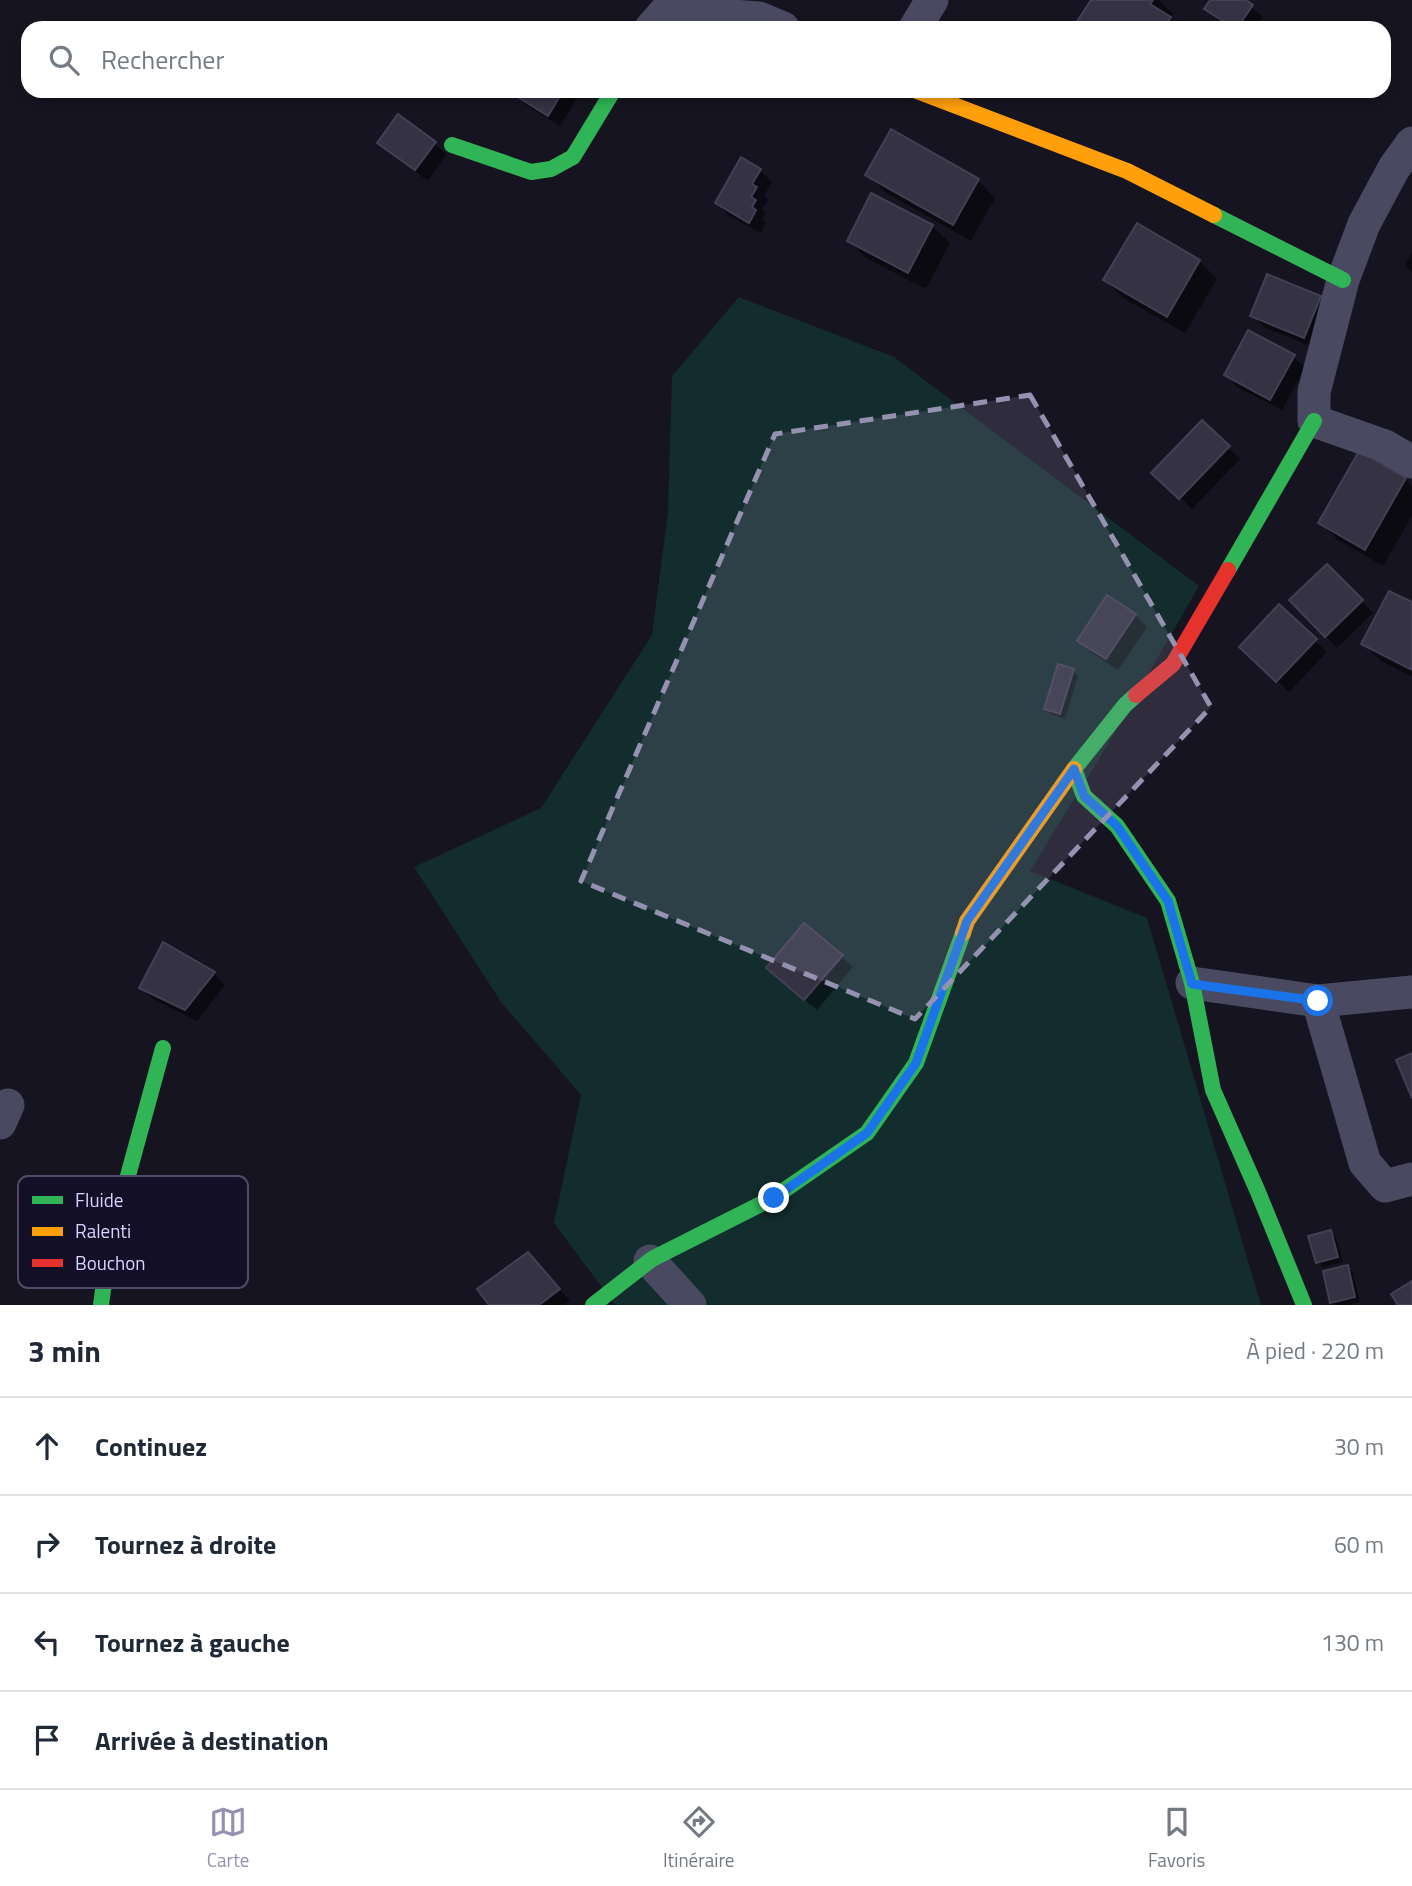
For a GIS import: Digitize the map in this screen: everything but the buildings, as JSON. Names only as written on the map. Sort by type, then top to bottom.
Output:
[{"type":"street","points":[[919,21],[932,0]]},
{"type":"street","points":[[657,21],[666,11],[759,18],[766,21]]},
{"type":"street","points":[[452,145],[531,172],[551,169],[573,157],[609,98]]},
{"type":"street","points":[[935,98],[1126,171],[1343,281]]},
{"type":"street","points":[[593,1305],[650,1261],[774,1198],[867,1133],[916,1063],[967,921],[1074,769],[1125,705],[1173,664],[1314,421],[1314,392],[1343,281],[1364,224],[1394,168],[1412,143]]},
{"type":"street","points":[[1314,421],[1385,446],[1412,462]]},
{"type":"street","points":[[1074,769],[1084,796],[1117,826],[1168,901],[1192,984],[1213,1090],[1304,1305]]},
{"type":"street","points":[[1192,984],[1318,1001],[1412,992]]},
{"type":"street","points":[[1318,1001],[1365,1163],[1385,1186],[1412,1179]]},
{"type":"street","points":[[128,1176],[163,1048]]},
{"type":"street","points":[[650,1261],[690,1305]]},
{"type":"highlighted area","points":[[1030,395],[1211,707],[915,1019],[581,881],[775,434]]},
{"type":"green space","points":[[739,297],[894,357],[1199,586],[1108,744],[1030,871],[1147,918],[1261,1305],[615,1305],[554,1223],[581,1095],[501,1002],[414,867],[541,808],[652,635],[668,512],[672,376]]},
{"type":"traffic: fast","points":[[452,145],[531,172],[551,169],[573,157],[609,98]]},
{"type":"traffic: fast","points":[[1214,215],[1343,280]]},
{"type":"traffic: fast","points":[[1228,570],[1314,421]]},
{"type":"traffic: fast","points":[[1136,695],[1074,769],[1084,796],[1117,826],[1168,901],[1192,983],[1213,1090],[1304,1305]]},
{"type":"traffic: fast","points":[[593,1305],[652,1259],[773,1198],[867,1133],[916,1063],[963,933]]},
{"type":"traffic: fast","points":[[128,1176],[163,1048]]},
{"type":"traffic: fast","points":[[101,1305],[103,1288]]},
{"type":"traffic: slow","points":[[935,98],[1127,171],[1214,215]]},
{"type":"traffic: slow","points":[[963,933],[967,921],[1074,769]]},
{"type":"traffic: jam","points":[[1136,695],[1173,664],[1228,570]]},
{"type":"route","points":[[774,1198],[867,1133],[916,1063],[967,921],[1074,769],[1084,796],[1117,826],[1168,901],[1192,984],[1318,1001]]}]
